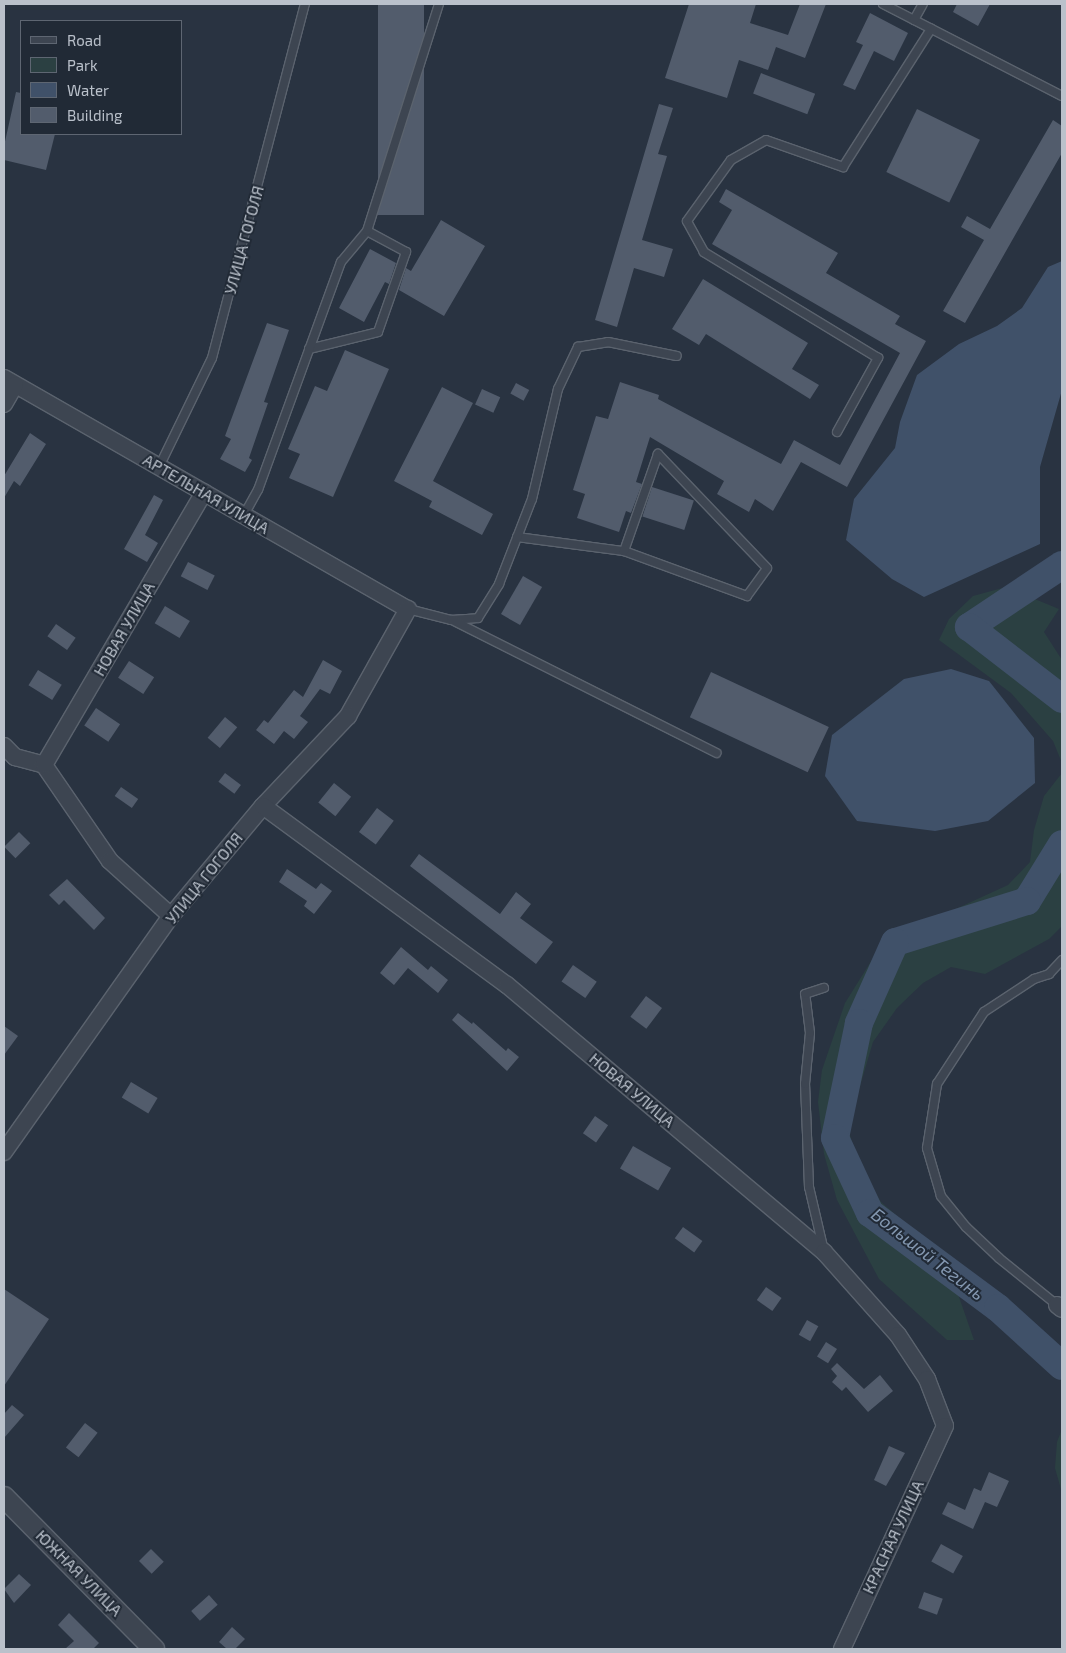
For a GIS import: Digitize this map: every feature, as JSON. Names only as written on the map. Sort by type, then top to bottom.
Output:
[{"type":"street","name":"АРТЕЛЬНАЯ УЛИЦА","points":[[10,382],[408,609]]},
{"type":"street","points":[[4,404],[10,382]]},
{"type":"street","name":"НОВАЯ УЛИЦА","points":[[44,765],[204,492]]},
{"type":"street","name":"УЛИЦА ГОГОЛЯ","points":[[4,1152],[171,916],[263,806],[348,716],[408,609]]},
{"type":"street","points":[[4,746],[15,757],[44,765],[110,861],[171,916]]},
{"type":"street","name":"НОВАЯ УЛИЦА","points":[[263,806],[508,986],[824,1252],[898,1335],[926,1379],[945,1426]]},
{"type":"street","name":"КРАСНАЯ УЛИЦА","points":[[842,1649],[945,1426]]},
{"type":"street","name":"ЮЖНАЯ УЛИЦА","points":[[4,1498],[154,1649]]},
{"type":"lane","name":"УЛИЦА ГОГОЛЯ","points":[[159,467],[212,358],[305,4]]},
{"type":"lane","points":[[244,515],[258,490],[341,262],[367,231],[439,4]]},
{"type":"lane","points":[[882,4],[1062,96]]},
{"type":"lane","points":[[914,20],[923,4]]},
{"type":"lane","points":[[836,432],[878,358],[704,252],[687,221],[731,160],[766,140],[843,167],[931,29]]},
{"type":"lane","points":[[309,350],[378,332],[406,252],[367,231]]},
{"type":"lane","points":[[451,620],[478,618],[500,584],[532,499],[558,389],[578,347],[608,342],[677,356]]},
{"type":"lane","points":[[517,537],[624,550],[747,596],[767,568],[658,454],[624,550]]},
{"type":"lane","points":[[408,609],[451,620],[716,753]]},
{"type":"lane","points":[[1059,1306],[999,1258],[966,1227],[941,1196],[927,1148],[937,1084],[984,1012],[1034,979],[1049,974],[1062,960]]},
{"type":"lane","points":[[824,988],[805,994],[810,1033],[805,1084],[809,1187],[824,1252]]},
{"type":"green space","points":[[1006,587],[1059,609],[1044,632],[1062,660],[1062,763],[1053,741],[1011,693],[939,640],[949,619],[973,596]]},
{"type":"green space","points":[[1062,773],[1062,926],[1049,939],[985,974],[951,967],[923,983],[897,1008],[873,1042],[848,1127],[857,1162],[881,1202],[962,1272],[959,1297],[974,1340],[947,1340],[879,1279],[837,1200],[824,1154],[818,1102],[822,1070],[845,1003],[883,942],[906,925],[936,918],[1008,885],[1030,862],[1034,830],[1044,796]]},
{"type":"green space","points":[[1062,1429],[1062,1493],[1055,1468],[1057,1442]]},
{"type":"water","points":[[1062,261],[1062,390],[1040,467],[1040,544],[924,597],[892,579],[846,540],[854,499],[895,448],[900,422],[917,375],[959,344],[997,326],[1022,308],[1048,267]]},
{"type":"water","points":[[951,669],[989,681],[1034,738],[1035,783],[988,821],[935,831],[857,821],[825,776],[832,735],[904,679]]},
{"type":"building","points":[[378,4],[424,4],[424,215],[378,215]]},
{"type":"building","points":[[689,4],[756,4],[750,23],[788,35],[800,4],[826,4],[805,58],[776,47],[768,70],[739,60],[727,98],[665,78]]},
{"type":"building","points":[[957,4],[990,4],[978,26],[953,12]]},
{"type":"building","points":[[870,13],[908,33],[894,61],[874,51],[855,90],[843,85],[863,45],[856,42]]},
{"type":"building","points":[[761,73],[815,94],[807,114],[753,94]]},
{"type":"building","points":[[16,92],[20,93],[20,135],[55,135],[46,170],[4,160],[4,146]]},
{"type":"building","points":[[659,104],[673,108],[658,154],[667,156],[642,240],[673,249],[664,277],[634,268],[617,327],[595,320]]},
{"type":"building","points":[[917,109],[980,140],[949,203],[886,172]]},
{"type":"building","points":[[1053,120],[1062,126],[1062,153],[965,323],[943,311],[984,240],[961,227],[967,216],[990,229]]},
{"type":"building","points":[[726,189],[838,253],[826,273],[900,316],[895,324],[926,341],[847,487],[801,462],[773,511],[755,499],[749,512],[717,494],[724,481],[650,437],[636,482],[642,484],[631,513],[626,511],[619,532],[577,518],[585,494],[573,490],[596,416],[608,419],[620,382],[659,395],[658,399],[781,464],[794,440],[840,465],[900,353],[712,244],[732,210],[719,202]]},
{"type":"building","points":[[441,220],[485,246],[444,316],[399,290],[406,268],[411,271]]},
{"type":"building","points":[[370,249],[396,263],[389,284],[385,282],[364,322],[339,308]]},
{"type":"building","points":[[703,279],[808,343],[792,369],[819,385],[810,399],[706,334],[699,345],[672,329]]},
{"type":"building","points":[[267,323],[289,330],[264,402],[268,403],[249,458],[252,460],[245,472],[220,459],[231,439],[225,436]]},
{"type":"building","points":[[345,350],[389,369],[333,497],[289,478],[300,454],[288,449],[315,386],[327,391]]},
{"type":"building","points":[[516,383],[529,390],[524,401],[510,394]]},
{"type":"building","points":[[442,387],[473,403],[433,481],[493,514],[482,535],[429,507],[432,501],[394,481]]},
{"type":"building","points":[[482,389],[500,397],[493,413],[475,405]]},
{"type":"building","points":[[30,433],[46,444],[20,486],[14,481],[4,498],[4,476]]},
{"type":"building","points":[[652,487],[694,501],[684,530],[642,516]]},
{"type":"building","points":[[154,495],[163,500],[145,535],[158,543],[147,562],[124,549]]},
{"type":"building","points":[[188,562],[215,576],[207,590],[181,576]]},
{"type":"building","points":[[523,576],[542,587],[520,625],[501,614]]},
{"type":"building","points":[[165,606],[190,621],[180,638],[155,623]]},
{"type":"building","points":[[56,624],[76,638],[67,650],[47,636]]},
{"type":"building","points":[[323,660],[342,671],[330,694],[320,689],[300,716],[308,722],[294,739],[284,731],[274,744],[256,730],[264,720],[268,723],[294,690],[303,697]]},
{"type":"building","points":[[129,661],[154,677],[143,694],[118,678]]},
{"type":"building","points":[[38,670],[62,685],[52,700],[28,685]]},
{"type":"building","points":[[711,672],[829,727],[808,772],[690,717]]},
{"type":"building","points":[[96,708],[120,724],[108,742],[84,725]]},
{"type":"building","points":[[225,717],[237,727],[220,748],[208,738]]},
{"type":"building","points":[[225,773],[241,785],[234,794],[218,782]]},
{"type":"building","points":[[334,783],[351,797],[335,816],[318,802]]},
{"type":"building","points":[[121,787],[138,799],[132,808],[115,796]]},
{"type":"building","points":[[377,808],[394,821],[376,845],[359,832]]},
{"type":"building","points":[[19,832],[30,843],[15,858],[4,847]]},
{"type":"building","points":[[419,854],[500,914],[516,892],[531,904],[520,918],[553,942],[536,964],[410,866]]},
{"type":"building","points":[[287,869],[316,889],[321,883],[332,891],[314,914],[304,906],[307,901],[279,882]]},
{"type":"building","points":[[67,879],[105,918],[94,930],[64,900],[59,905],[49,895]]},
{"type":"building","points":[[401,947],[428,970],[431,966],[448,980],[438,993],[408,968],[394,985],[380,973]]},
{"type":"building","points":[[573,965],[597,982],[585,998],[562,981]]},
{"type":"building","points":[[646,996],[662,1008],[646,1029],[630,1017]]},
{"type":"building","points":[[458,1013],[472,1024],[473,1022],[506,1051],[508,1048],[519,1057],[507,1071],[452,1020]]},
{"type":"building","points":[[4,1026],[18,1036],[4,1055]]},
{"type":"building","points":[[131,1082],[158,1098],[148,1113],[122,1097]]},
{"type":"building","points":[[595,1116],[608,1125],[596,1142],[583,1133]]},
{"type":"building","points":[[633,1146],[671,1168],[658,1191],[620,1169]]},
{"type":"building","points":[[683,1227],[702,1241],[694,1252],[675,1238]]},
{"type":"building","points":[[766,1287],[782,1298],[772,1311],[757,1300]]},
{"type":"building","points":[[4,1289],[49,1319],[4,1386]]},
{"type":"building","points":[[807,1320],[818,1326],[810,1341],[799,1335]]},
{"type":"building","points":[[826,1342],[837,1349],[828,1363],[817,1356]]},
{"type":"building","points":[[837,1363],[864,1389],[880,1375],[893,1391],[868,1412],[846,1387],[842,1391],[832,1382],[837,1376],[831,1369]]},
{"type":"building","points":[[12,1405],[24,1415],[4,1438],[4,1414]]},
{"type":"building","points":[[85,1423],[98,1433],[79,1457],[66,1447]]},
{"type":"building","points":[[889,1446],[905,1453],[886,1486],[874,1480]]},
{"type":"building","points":[[989,1472],[1009,1481],[997,1507],[985,1502],[973,1529],[942,1514],[948,1502],[965,1510],[974,1488],[981,1491]]},
{"type":"building","points":[[941,1544],[963,1556],[953,1574],[931,1561]]},
{"type":"building","points":[[151,1549],[164,1562],[152,1574],[139,1561]]},
{"type":"building","points":[[19,1574],[31,1585],[14,1603],[4,1589]]},
{"type":"building","points":[[924,1592],[943,1599],[937,1615],[918,1608]]},
{"type":"building","points":[[209,1595],[218,1605],[200,1621],[191,1611]]},
{"type":"building","points":[[69,1613],[99,1643],[93,1649],[65,1649],[74,1641],[58,1625]]},
{"type":"building","points":[[232,1627],[245,1639],[235,1649],[227,1649],[219,1642]]},
{"type":"waterway","name":"Большой Тегинь","points":[[1062,565],[969,627],[1062,699]]},
{"type":"waterway","name":"Большой Тегинь","points":[[1062,844],[1027,901],[895,942],[859,1023],[835,1138],[870,1213],[998,1308],[1062,1366]]}]
